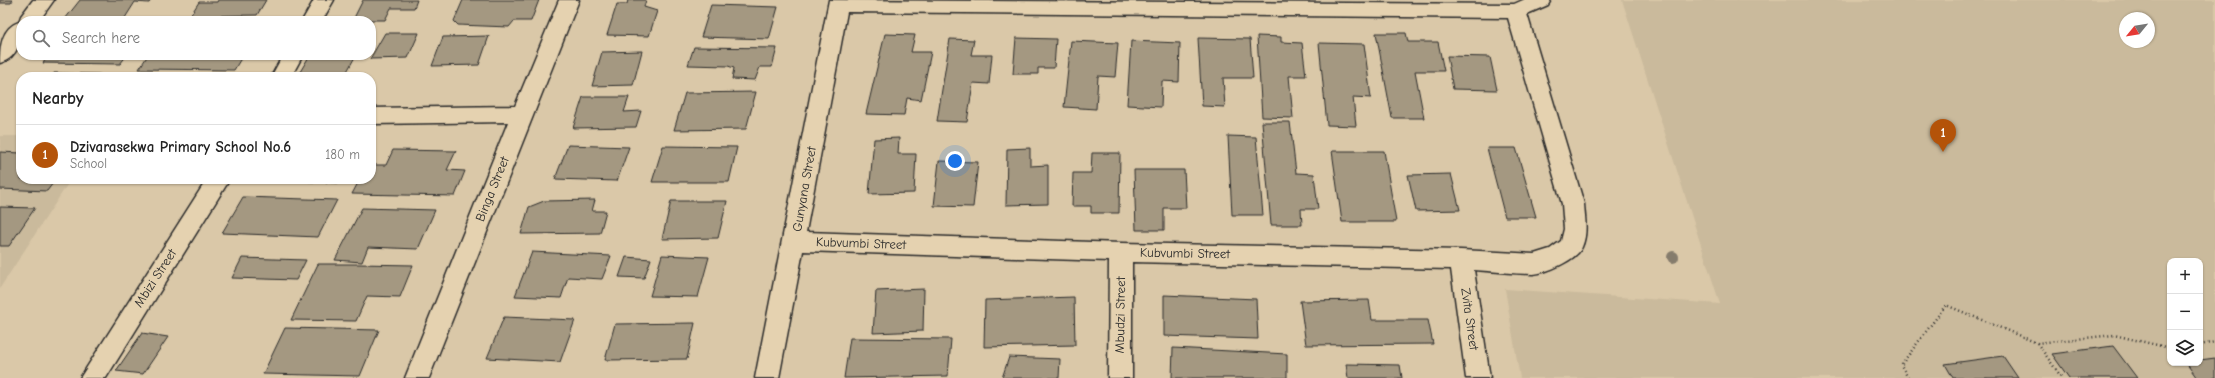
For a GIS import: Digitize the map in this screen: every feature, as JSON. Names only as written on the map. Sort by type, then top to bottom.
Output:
[{"type":"street","points":[[32,16],[44,0]]},
{"type":"street","points":[[315,16],[324,0]]},
{"type":"street","name":"Binga Street","points":[[417,378],[569,0]]},
{"type":"street","points":[[839,2],[1516,11],[1540,0]]},
{"type":"street","name":"Gunyana Street","points":[[767,378],[795,241],[839,2]]},
{"type":"street","name":"Kubvumbi Street","points":[[795,241],[1121,252],[1461,260],[1534,264],[1558,256],[1571,246],[1575,229],[1573,204],[1516,11]]},
{"type":"street","points":[[0,56],[16,35]]},
{"type":"street","points":[[284,72],[290,60]]},
{"type":"street","points":[[376,116],[522,114]]},
{"type":"street","name":"Mbizi Street","points":[[92,378],[216,184]]},
{"type":"street","name":"Mbudzi Street","points":[[1120,378],[1121,252]]},
{"type":"street","name":"Zvita Street","points":[[1461,260],[1478,378]]},
{"type":"path","points":[[1908,378],[1901,364],[1946,306],[2038,343],[2114,335],[2167,347]]},
{"type":"path","points":[[2203,345],[2215,342]]},
{"type":"path","points":[[2038,343],[2062,378]]},
{"type":"shaded area","points":[[1622,0],[2215,0],[2215,378],[1520,378],[1505,289],[1720,304]]},
{"type":"shaded area","points":[[0,136],[16,136],[16,184],[68,184],[0,288]]},
{"type":"building","points":[[0,0],[13,0],[11,3],[0,3]]},
{"type":"building","points":[[80,0],[151,0],[149,3],[135,2],[126,16],[67,16]]},
{"type":"building","points":[[218,0],[266,0],[257,15],[190,16],[199,2],[217,2]]},
{"type":"building","points":[[363,0],[417,0],[414,8],[391,8],[385,20],[376,20],[376,16],[355,16]]},
{"type":"building","points":[[463,0],[539,0],[531,21],[514,21],[509,27],[458,25],[454,21]]},
{"type":"building","points":[[628,0],[646,0],[644,7],[657,11],[649,36],[607,35],[617,4],[627,4]]},
{"type":"building","points":[[711,5],[778,7],[769,39],[701,37]]},
{"type":"building","points":[[385,33],[419,33],[408,58],[376,59],[376,49]]},
{"type":"building","points":[[1376,33],[1406,33],[1408,42],[1438,42],[1444,71],[1415,71],[1424,118],[1392,118]]},
{"type":"building","points":[[885,34],[915,35],[911,52],[931,52],[921,100],[907,98],[904,115],[866,114]]},
{"type":"building","points":[[489,36],[479,65],[432,66],[443,37]]},
{"type":"building","points":[[1257,36],[1281,37],[1281,42],[1302,43],[1306,76],[1289,76],[1293,118],[1262,117]]},
{"type":"building","points":[[1016,38],[1056,39],[1054,68],[1038,68],[1038,74],[1013,74]]},
{"type":"building","points":[[1198,38],[1250,39],[1253,78],[1223,78],[1225,107],[1202,106]]},
{"type":"building","points":[[950,39],[974,40],[971,55],[992,55],[989,84],[973,83],[967,122],[937,121]]},
{"type":"building","points":[[1071,41],[1118,43],[1115,77],[1098,76],[1096,109],[1064,107]]},
{"type":"building","points":[[1131,41],[1180,43],[1179,82],[1162,81],[1161,107],[1127,105]]},
{"type":"building","points":[[1319,43],[1364,44],[1371,98],[1353,97],[1356,126],[1327,125]]},
{"type":"building","points":[[694,47],[777,48],[772,67],[760,67],[755,80],[732,79],[734,68],[728,66],[688,65]]},
{"type":"building","points":[[642,51],[633,85],[592,86],[602,52]]},
{"type":"building","points":[[1447,56],[1490,57],[1497,90],[1453,89]]},
{"type":"building","points":[[45,60],[123,60],[120,64],[43,63]]},
{"type":"building","points":[[145,60],[240,60],[234,70],[139,69]]},
{"type":"building","points":[[307,60],[353,60],[347,72],[300,72]]},
{"type":"building","points":[[756,92],[746,129],[674,130],[685,93]]},
{"type":"building","points":[[583,97],[629,97],[624,112],[641,111],[636,127],[573,128]]},
{"type":"building","points":[[1262,122],[1290,122],[1296,173],[1314,174],[1318,209],[1301,209],[1302,225],[1271,225]]},
{"type":"building","points":[[1228,136],[1256,137],[1263,215],[1232,215]]},
{"type":"building","points":[[899,138],[898,154],[916,154],[914,193],[869,194],[874,139]]},
{"type":"building","points":[[568,145],[629,147],[617,181],[555,179]]},
{"type":"building","points":[[663,146],[737,147],[729,182],[652,182]]},
{"type":"building","points":[[1030,148],[1030,166],[1048,165],[1048,204],[1006,205],[1007,149]]},
{"type":"building","points":[[1487,148],[1516,148],[1536,217],[1505,217]]},
{"type":"building","points":[[393,150],[456,151],[447,170],[465,171],[455,196],[352,194],[357,184],[376,184],[376,165],[386,165]]},
{"type":"building","points":[[1332,151],[1384,151],[1396,222],[1342,222]]},
{"type":"building","points":[[0,152],[16,153],[16,184],[52,184],[47,191],[0,189]]},
{"type":"building","points":[[1092,153],[1120,153],[1119,213],[1091,213],[1091,206],[1072,206],[1073,173],[1091,173]]},
{"type":"building","points":[[939,161],[978,162],[973,207],[934,206]]},
{"type":"building","points":[[1134,170],[1184,170],[1186,208],[1164,208],[1164,230],[1136,230]]},
{"type":"building","points":[[1451,174],[1460,210],[1416,211],[1408,175]]},
{"type":"building","points":[[243,197],[337,200],[318,237],[222,233]]},
{"type":"building","points":[[595,200],[592,211],[606,211],[600,233],[521,234],[529,207],[544,201]]},
{"type":"building","points":[[671,201],[727,201],[718,238],[662,239]]},
{"type":"building","points":[[0,207],[35,208],[9,246],[0,246]]},
{"type":"building","points":[[362,208],[435,210],[418,249],[368,247],[362,262],[335,260]]},
{"type":"building","points":[[532,252],[611,256],[602,279],[568,277],[561,298],[515,296]]},
{"type":"building","points":[[662,255],[709,257],[698,297],[650,296]]},
{"type":"building","points":[[626,257],[651,259],[644,278],[619,277]]},
{"type":"building","points":[[242,258],[306,260],[296,280],[232,278]]},
{"type":"building","points":[[318,264],[413,265],[400,297],[367,296],[356,321],[291,320]]},
{"type":"building","points":[[924,289],[923,331],[873,333],[876,291]]},
{"type":"building","points":[[1164,295],[1256,299],[1258,339],[1164,336]]},
{"type":"building","points":[[1074,297],[1075,345],[984,347],[985,300]]},
{"type":"building","points":[[1369,300],[1372,320],[1428,320],[1433,344],[1306,345],[1300,301]]},
{"type":"building","points":[[504,317],[575,320],[560,362],[487,358]]},
{"type":"building","points":[[695,323],[687,359],[605,360],[615,324]]},
{"type":"building","points":[[285,328],[379,330],[360,376],[263,374]]},
{"type":"building","points":[[142,333],[168,337],[143,374],[116,371]]},
{"type":"building","points":[[850,338],[951,339],[948,376],[844,378]]},
{"type":"building","points":[[2113,346],[2137,378],[2069,378],[2052,354]]},
{"type":"building","points":[[1173,348],[1287,354],[1287,378],[1172,378]]},
{"type":"building","points":[[2003,356],[2018,378],[1953,378],[1945,364]]},
{"type":"building","points":[[1009,357],[1060,359],[1059,378],[1002,378]]},
{"type":"building","points":[[2215,358],[2215,378],[2197,378],[2188,366],[2203,366],[2203,360]]},
{"type":"building","points":[[1346,364],[1400,365],[1402,378],[1348,378]]},
{"type":"place","name":"Dzivarasekwa Primary School No.6","points":[[1943,152]]}]
